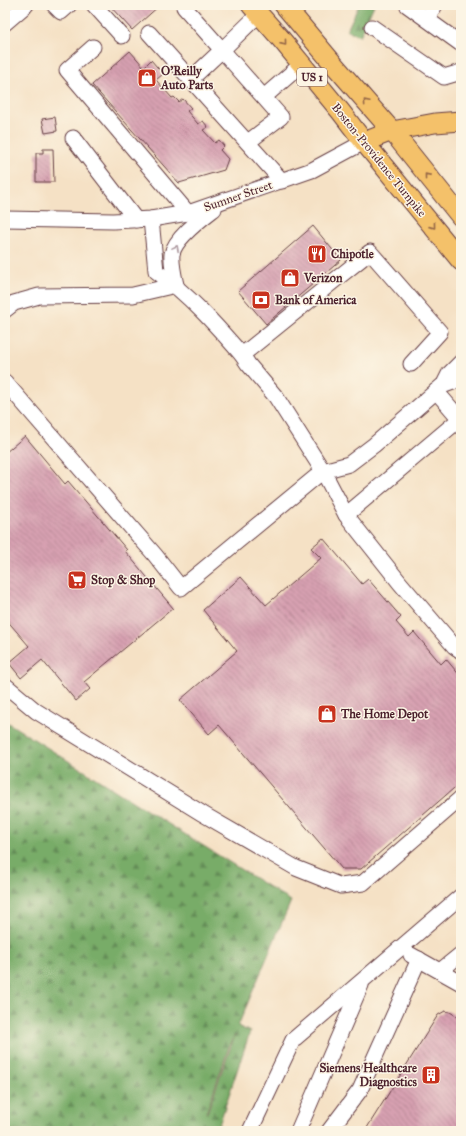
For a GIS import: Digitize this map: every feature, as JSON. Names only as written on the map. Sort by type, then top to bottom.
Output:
[{"type":"main road","name":"US 1","points":[[284,5],[392,131],[461,217]]},
{"type":"main road","name":"Boston-Providence Turnpike","points":[[255,9],[282,39],[461,260]]},
{"type":"main road","name":"Sumner Street","points":[[364,142],[392,131],[435,123],[461,121]]},
{"type":"street","points":[[8,15],[26,5]]},
{"type":"street","points":[[54,5],[61,12],[69,5]]},
{"type":"street","points":[[94,5],[122,36]]},
{"type":"street","points":[[407,5],[461,44]]},
{"type":"street","points":[[427,19],[435,5]]},
{"type":"street","points":[[184,7],[280,117],[248,142]]},
{"type":"street","points":[[191,79],[222,50],[255,9]]},
{"type":"street","points":[[372,27],[444,77],[461,72]]},
{"type":"street","points":[[149,33],[282,181]]},
{"type":"street","points":[[93,47],[67,70],[188,213]]},
{"type":"street","points":[[264,97],[302,64]]},
{"type":"street","points":[[73,138],[136,220]]},
{"type":"street","name":"Sumner Street","points":[[5,219],[113,221],[151,219],[188,213],[312,170],[364,142]]},
{"type":"street","points":[[176,285],[172,255],[175,246],[196,222],[226,201]]},
{"type":"street","points":[[151,219],[156,271],[176,285],[223,332],[276,397],[324,471],[346,515],[400,584],[454,646],[461,651]]},
{"type":"street","points":[[242,356],[370,252],[440,332],[411,364]]},
{"type":"street","points":[[5,310],[14,303],[39,296],[133,295],[176,285]]},
{"type":"street","points":[[439,389],[449,374],[461,362]]},
{"type":"street","points":[[5,382],[155,555],[181,588],[324,471],[349,464],[374,445],[439,389],[461,376]]},
{"type":"street","points":[[346,515],[461,419],[439,389]]},
{"type":"street","points":[[5,685],[36,711],[203,814],[296,868],[341,886],[363,883],[461,798]]},
{"type":"street","points":[[250,1131],[293,1040],[461,896]]},
{"type":"street","points":[[400,949],[461,982]]},
{"type":"street","points":[[440,971],[461,954]]},
{"type":"street","points":[[329,1131],[360,1090],[419,959]]},
{"type":"street","points":[[298,1131],[362,981]]},
{"type":"green space","points":[[359,5],[374,5],[360,36],[347,30]]},
{"type":"green space","points":[[5,721],[291,901],[238,1026],[250,1032],[217,1131],[5,1131]],"holes":[[[235,1035],[207,1113],[229,1047]]]},
{"type":"building","points":[[109,5],[160,5],[132,30]]},
{"type":"building","points":[[130,51],[144,67],[151,60],[163,74],[156,80],[172,98],[174,97],[179,102],[183,99],[191,108],[187,111],[198,124],[203,121],[208,127],[203,130],[215,143],[219,140],[224,146],[220,150],[228,159],[224,170],[179,183],[92,85]]},
{"type":"building","points":[[55,117],[57,131],[45,133],[42,119]]},
{"type":"building","points":[[43,149],[53,149],[54,182],[36,182],[36,153],[43,153]]},
{"type":"building","points":[[313,226],[341,260],[266,324],[238,291]]},
{"type":"building","name":"Stop & Shop","points":[[25,436],[65,484],[68,481],[127,550],[125,551],[173,608],[84,682],[90,689],[76,701],[42,660],[21,678],[9,663],[29,646],[5,618],[5,453]]},
{"type":"building","name":"The Home Depot","points":[[323,538],[362,584],[368,579],[401,617],[396,622],[409,637],[414,632],[441,664],[446,659],[461,677],[461,782],[361,869],[342,869],[219,725],[209,734],[180,700],[237,651],[203,610],[241,577],[266,605],[321,558],[311,548]]},
{"type":"building","name":"Siemens Healthcare Diagnostics","points":[[445,1011],[450,1012],[461,1019],[461,1131],[365,1131],[438,1015]]},
{"type":"place","name":"O'Reilly Auto Parts","points":[[147,78]]},
{"type":"place","name":"Chipotle","points":[[317,254]]},
{"type":"place","name":"Verizon","points":[[290,278]]},
{"type":"place","name":"Bank of America","points":[[261,300]]},
{"type":"place","name":"Stop & Shop","points":[[77,580]]},
{"type":"place","name":"The Home Depot","points":[[327,714]]},
{"type":"place","name":"Siemens Healthcare Diagnostics","points":[[431,1075]]}]
